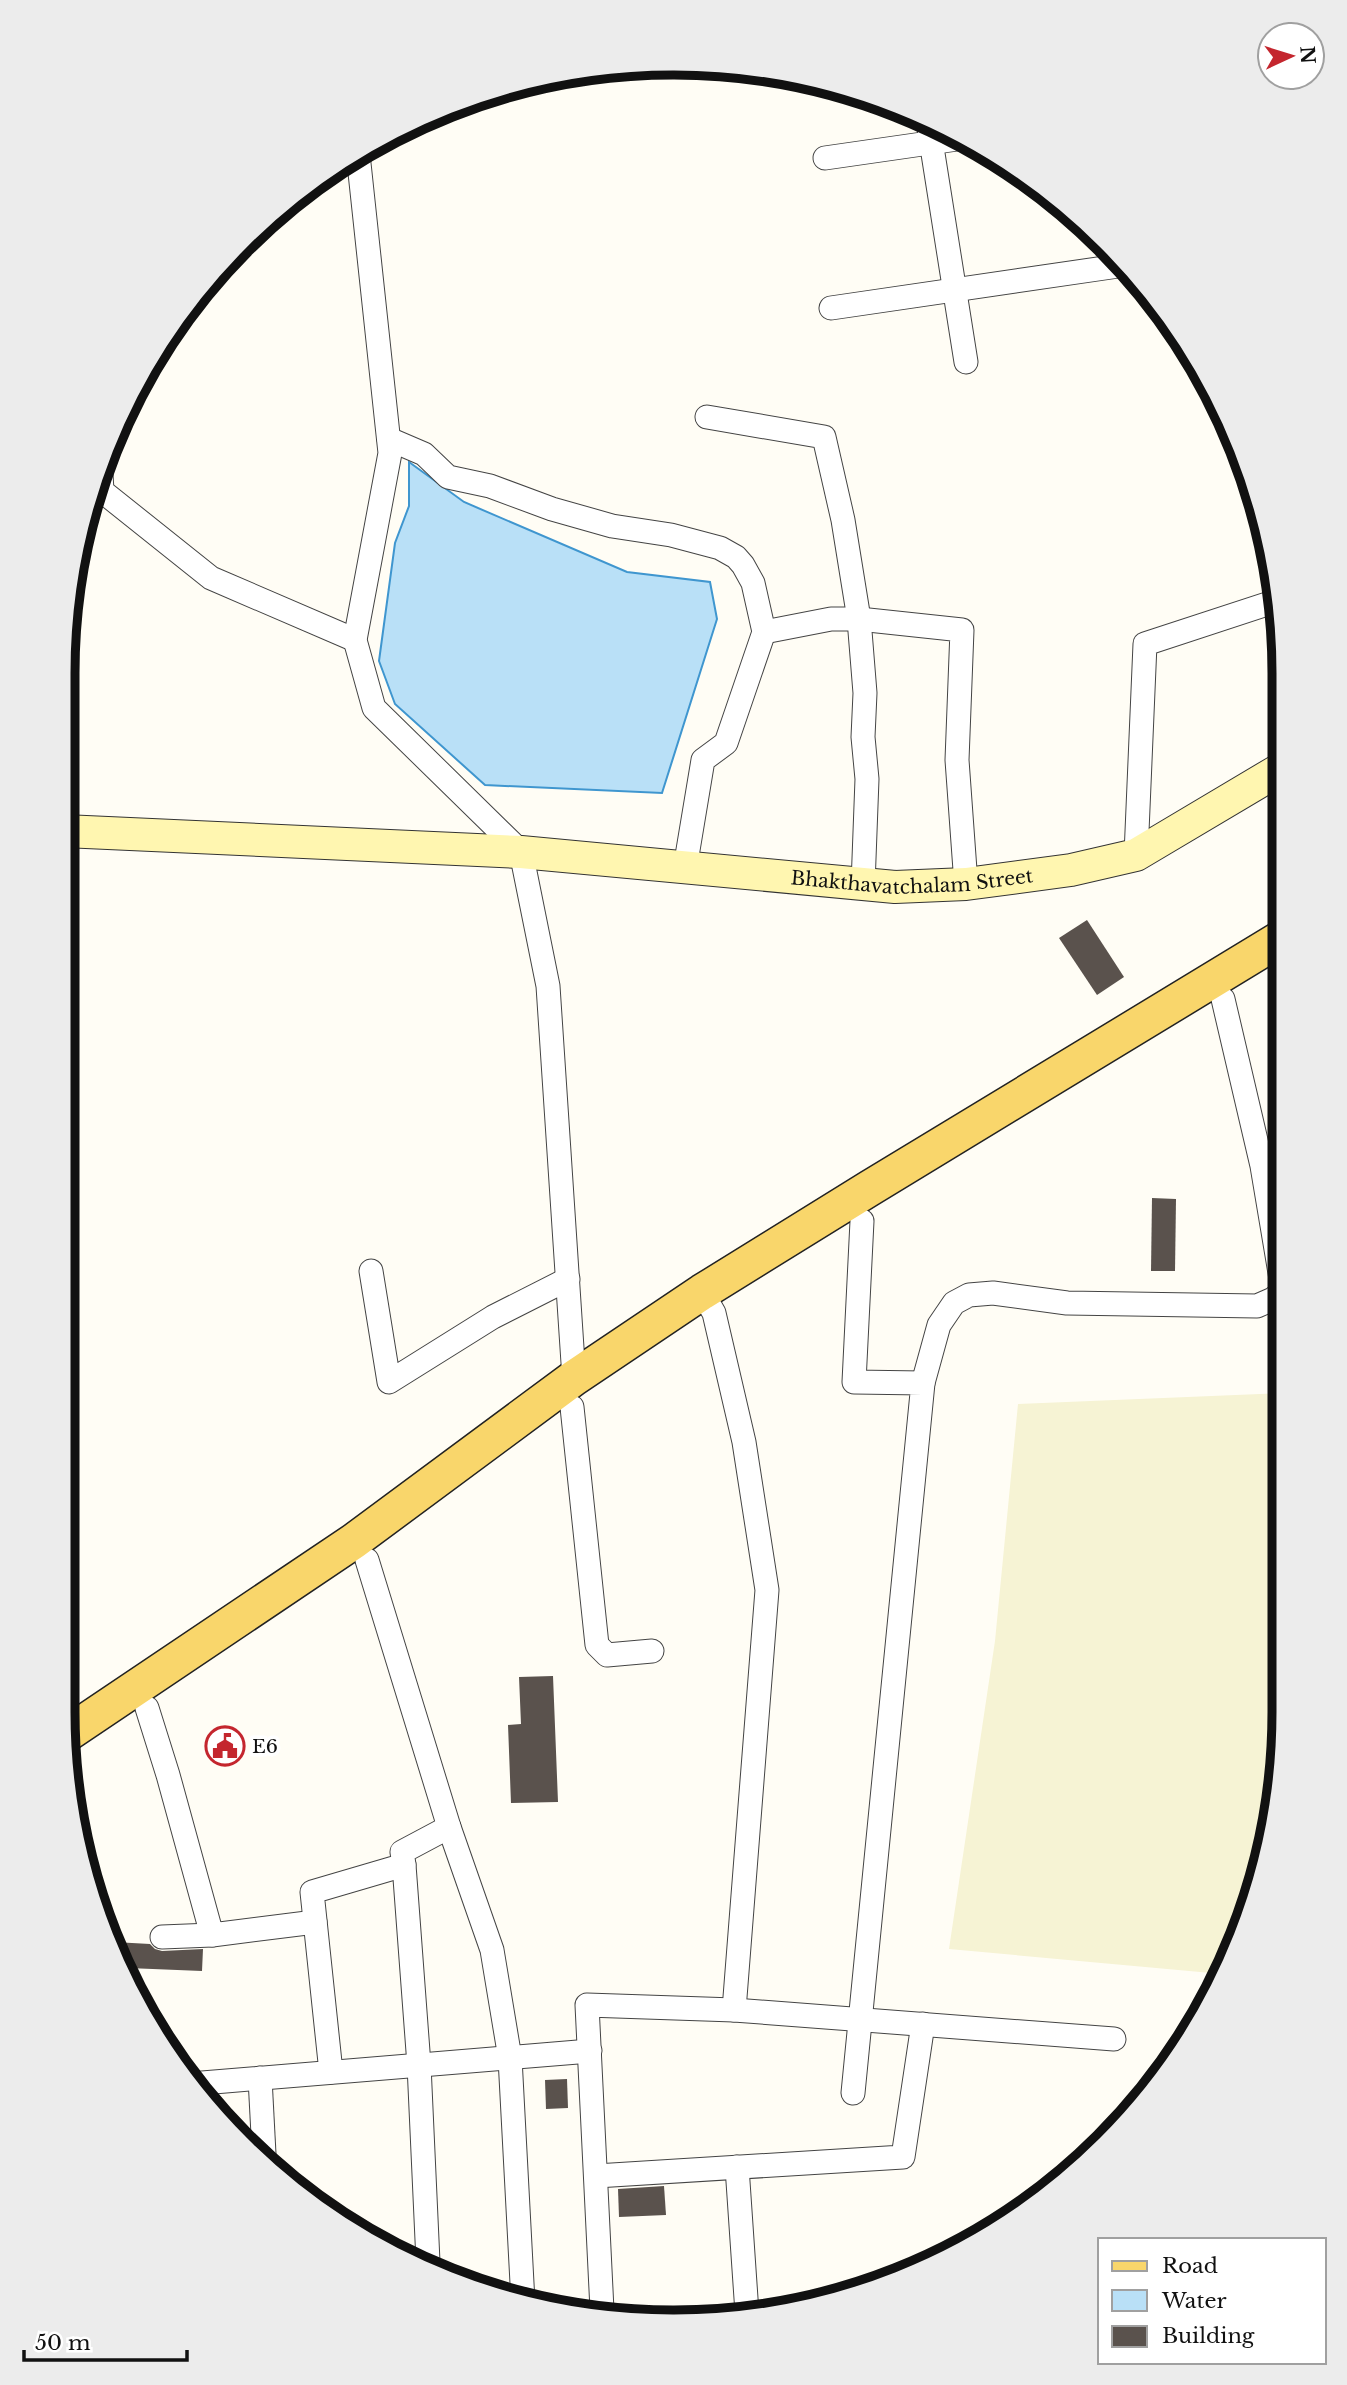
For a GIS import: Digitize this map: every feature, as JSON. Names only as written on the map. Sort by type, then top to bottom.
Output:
[{"type":"main road","points":[[76,1728],[708,1303],[917,1159],[1272,944]]},
{"type":"main road","points":[[708,1303],[862,1221],[1272,970]]},
{"type":"main road","points":[[77,1755],[367,1560],[573,1393]]},
{"type":"street","points":[[825,158],[928,132]]},
{"type":"street","points":[[929,133],[966,362]]},
{"type":"street","points":[[359,164],[390,453],[355,640],[374,708],[521,852],[548,986],[573,1393],[597,1645],[607,1655],[653,1651]]},
{"type":"street","points":[[831,308],[1112,267]]},
{"type":"street","points":[[707,417],[824,437],[843,520],[859,619],[865,693],[863,737],[867,779],[863,885]]},
{"type":"street","points":[[389,439],[424,454],[448,477],[490,486],[552,509],[612,526],[671,535],[728,552],[749,573],[764,632],[726,743],[703,760],[685,868]]},
{"type":"street","points":[[104,492],[211,578],[355,640]]},
{"type":"street","points":[[1136,855],[1145,644],[1268,604]]},
{"type":"street","points":[[764,632],[831,619],[859,619],[962,630],[957,760],[965,884]]},
{"type":"street","name":"Bhakthavatchalam Street","points":[[75,832],[521,852],[895,887],[965,884],[1071,870],[1136,855],[1272,774]]},
{"type":"street","points":[[1223,999],[1262,1166],[1272,1227]]},
{"type":"street","points":[[862,1221],[854,1382],[923,1383]]},
{"type":"street","points":[[371,1271],[389,1382],[493,1317],[568,1279]]},
{"type":"street","points":[[853,2093],[923,1383],[939,1325],[954,1303],[969,1295],[993,1293],[1067,1303],[1257,1306],[1272,1299]]},
{"type":"street","points":[[708,1303],[744,1442],[767,1590],[734,2010]]},
{"type":"street","points":[[367,1560],[449,1827],[492,1950],[510,2058],[522,2290]]},
{"type":"street","points":[[147,1708],[212,1934]]},
{"type":"street","points":[[428,2256],[419,2065],[402,1852],[449,1827]]},
{"type":"street","points":[[331,2072],[312,1892],[404,1865]]},
{"type":"street","points":[[162,1937],[315,1922]]},
{"type":"street","points":[[602,2306],[587,2005],[860,2018],[1114,2039]]},
{"type":"street","points":[[596,2176],[903,2157],[923,2024]]},
{"type":"street","points":[[205,2083],[590,2051]]},
{"type":"street","points":[[260,2078],[264,2147]]},
{"type":"street","points":[[737,2167],[746,2305]]},
{"type":"shaded area","points":[[1272,1393],[1272,1712],[1267,1790],[1240,1904],[1211,1974],[949,1949],[995,1641],[1018,1404]]},
{"type":"water","points":[[409,462],[464,502],[627,572],[710,582],[717,619],[662,793],[485,785],[395,704],[379,661],[395,543],[409,506]]},
{"type":"building","points":[[1087,920],[1124,977],[1097,995],[1059,938]]},
{"type":"building","points":[[1152,1198],[1176,1199],[1175,1271],[1151,1271]]},
{"type":"building","points":[[553,1676],[558,1802],[511,1803],[508,1725],[521,1724],[519,1677]]},
{"type":"building","points":[[122,1942],[150,1944],[162,1951],[203,1949],[202,1971],[134,1968]]},
{"type":"building","points":[[567,2079],[568,2108],[546,2109],[545,2080]]},
{"type":"building","points":[[664,2186],[666,2215],[619,2217],[618,2189]]},
{"type":"place","name":"E6","points":[[225,1746]]}]
